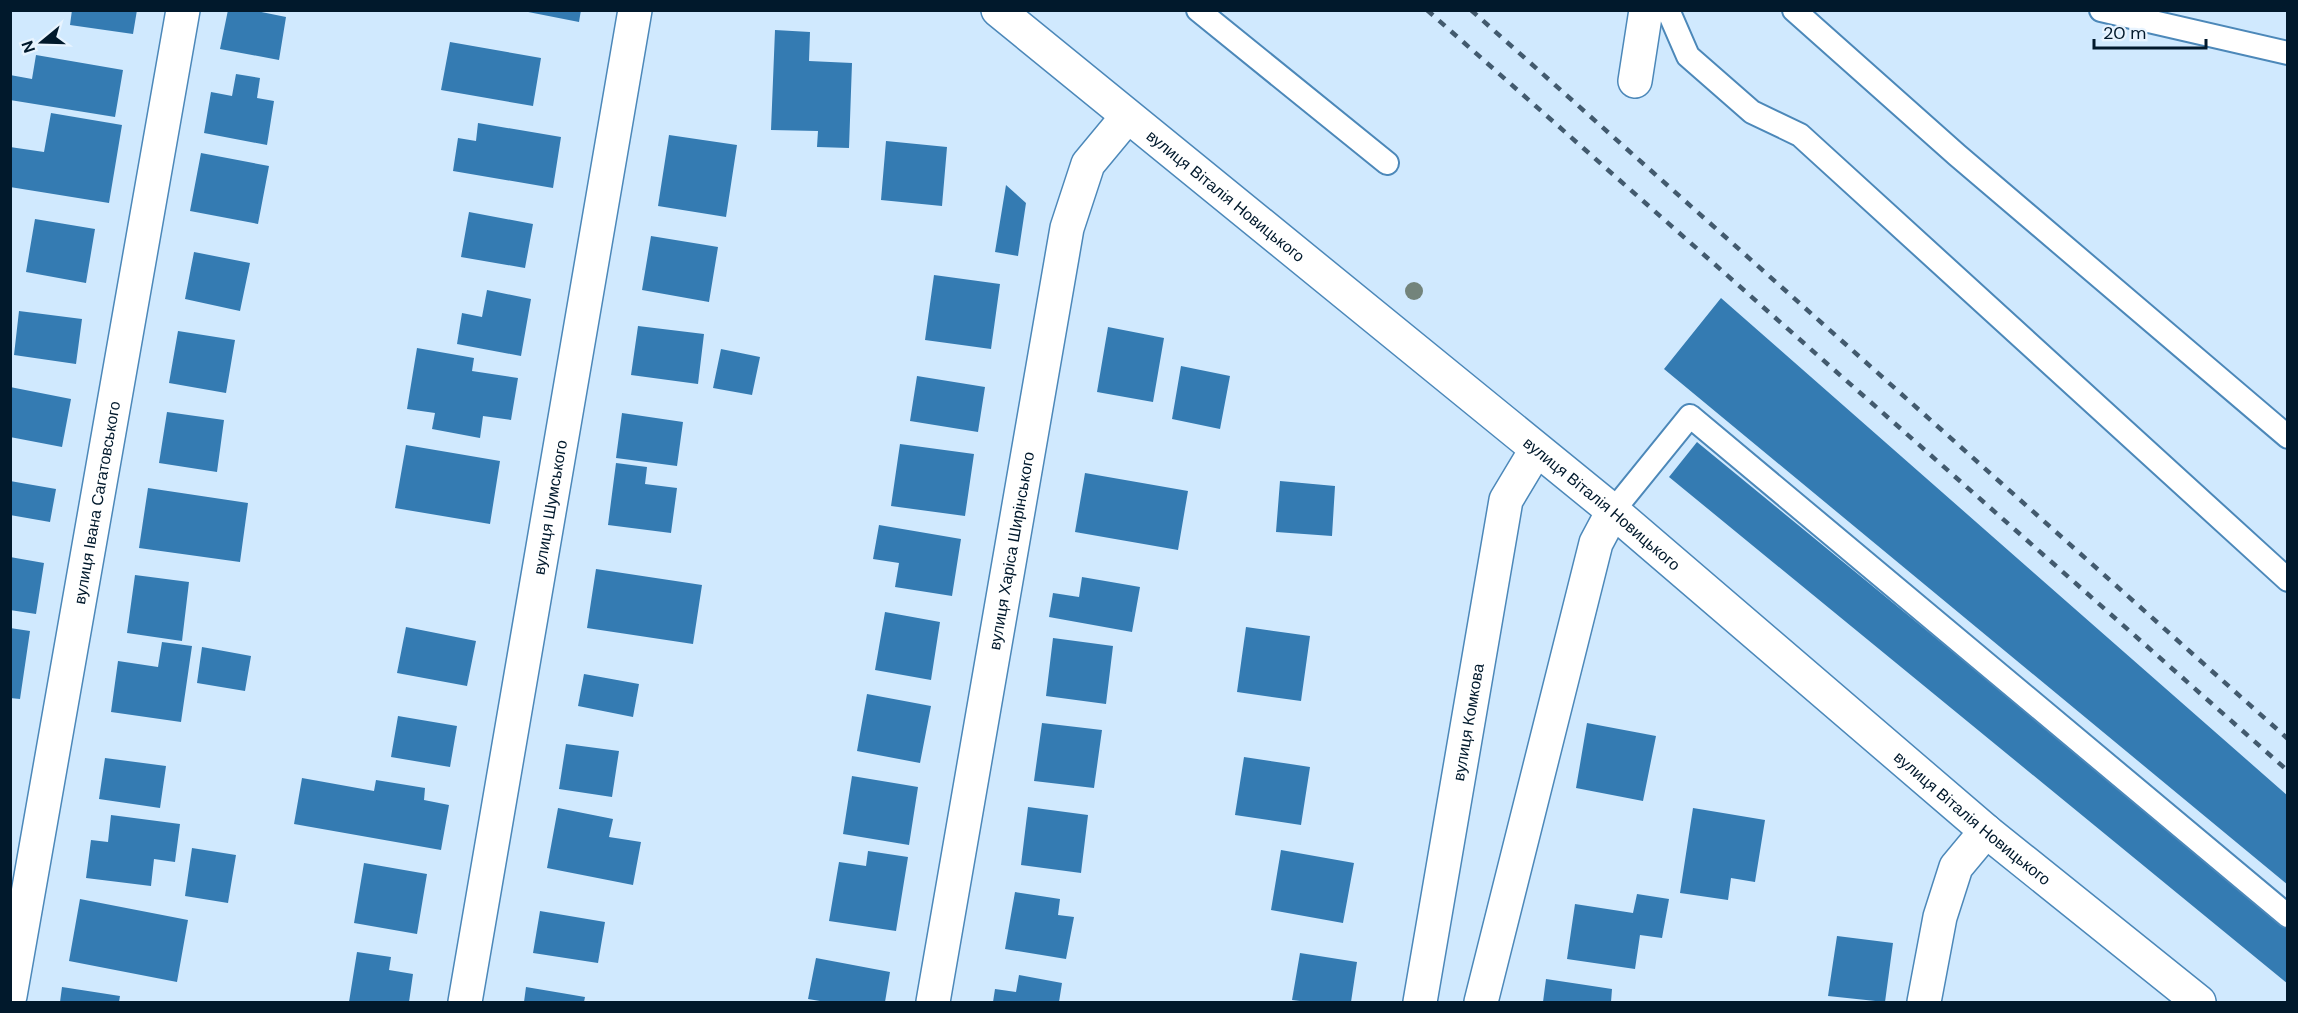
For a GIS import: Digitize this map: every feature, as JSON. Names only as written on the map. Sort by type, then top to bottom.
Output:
[{"type":"street","name":"вулиця Івана Сагатовського","points":[[10,996],[183,10]]},
{"type":"street","name":"вулиця Шумського","points":[[465,1002],[635,10]]},
{"type":"street","name":"вулиця Віталія Новицького","points":[[998,10],[1613,512],[1986,831],[2199,1002]]},
{"type":"street","points":[[1635,81],[1646,10]]},
{"type":"street","name":"вулиця Харіса Ширінського","points":[[933,1002],[1067,228],[1088,164],[1127,117]]},
{"type":"street","name":"вулиця Комкова","points":[[1420,1002],[1506,500],[1536,450]]},
{"type":"street","points":[[1482,1002],[1596,543],[1613,512]]},
{"type":"street","points":[[1924,1002],[1940,917],[1956,867],[1986,831]]},
{"type":"lane","points":[[1198,10],[1387,163]]},
{"type":"lane","points":[[1668,10],[1688,56],[1752,112],[1800,135],[2288,580]]},
{"type":"lane","points":[[1794,10],[1966,163],[2288,437]]},
{"type":"lane","points":[[2101,10],[2288,53]]},
{"type":"lane","points":[[1613,512],[1690,416],[2288,916]]},
{"type":"building","points":[[72,10],[137,10],[133,34],[70,25]]},
{"type":"building","points":[[228,10],[251,10],[286,17],[279,60],[220,49]]},
{"type":"building","points":[[518,10],[581,10],[579,22]]},
{"type":"building","points":[[775,30],[810,32],[809,61],[852,63],[849,148],[817,147],[818,131],[771,130]]},
{"type":"building","points":[[450,42],[541,58],[533,106],[441,90]]},
{"type":"building","points":[[36,55],[123,70],[115,117],[10,100],[10,75],[32,79]]},
{"type":"building","points":[[236,74],[260,78],[257,98],[274,101],[267,145],[204,133],[211,92],[232,96]]},
{"type":"building","points":[[51,113],[122,125],[109,203],[10,187],[10,147],[44,152]]},
{"type":"building","points":[[478,123],[561,137],[553,188],[453,171],[458,138],[476,141]]},
{"type":"building","points":[[669,135],[737,145],[726,217],[658,206]]},
{"type":"building","points":[[886,141],[947,147],[942,206],[881,200]]},
{"type":"building","points":[[201,153],[269,166],[258,224],[190,211]]},
{"type":"building","points":[[1006,185],[1026,203],[1018,256],[995,252]]},
{"type":"building","points":[[469,212],[533,224],[525,268],[461,257]]},
{"type":"building","points":[[35,219],[95,229],[86,283],[26,272]]},
{"type":"building","points":[[651,236],[718,247],[709,302],[642,290]]},
{"type":"building","points":[[194,252],[250,263],[240,311],[185,299]]},
{"type":"building","points":[[934,275],[1000,284],[991,349],[925,340]]},
{"type":"building","points":[[487,290],[531,299],[521,356],[457,344],[462,313],[482,317]]},
{"type":"building","points":[[1721,298],[2288,796],[2288,885],[1664,369]]},
{"type":"building","points":[[19,311],[82,319],[76,364],[14,355]]},
{"type":"building","points":[[638,326],[704,334],[698,384],[631,375]]},
{"type":"building","points":[[1108,327],[1164,338],[1153,402],[1097,392]]},
{"type":"building","points":[[178,331],[235,340],[226,393],[169,383]]},
{"type":"building","points":[[417,348],[474,358],[472,371],[518,378],[511,420],[483,416],[480,438],[432,429],[435,413],[407,409]]},
{"type":"building","points":[[721,349],[760,357],[752,395],[713,388]]},
{"type":"building","points":[[1181,366],[1230,376],[1220,429],[1172,419]]},
{"type":"building","points":[[917,376],[985,387],[978,432],[910,421]]},
{"type":"building","points":[[10,387],[71,399],[62,447],[10,437]]},
{"type":"building","points":[[167,412],[224,420],[217,472],[159,463]]},
{"type":"building","points":[[622,413],[683,422],[677,466],[616,458]]},
{"type":"building","points":[[1697,442],[2288,927],[2288,984],[1669,477]]},
{"type":"building","points":[[900,444],[974,454],[965,516],[891,506]]},
{"type":"building","points":[[406,445],[500,461],[490,524],[395,508]]},
{"type":"building","points":[[616,463],[647,467],[645,484],[677,488],[671,533],[608,525]]},
{"type":"building","points":[[1085,473],[1188,491],[1178,550],[1075,532]]},
{"type":"building","points":[[10,481],[56,489],[50,522],[10,515]]},
{"type":"building","points":[[1280,481],[1335,486],[1332,536],[1276,532]]},
{"type":"building","points":[[148,488],[248,503],[240,562],[139,548]]},
{"type":"building","points":[[879,525],[961,539],[952,596],[895,587],[899,563],[873,559]]},
{"type":"building","points":[[10,557],[44,563],[36,614],[10,610]]},
{"type":"building","points":[[596,569],[702,585],[693,644],[587,628]]},
{"type":"building","points":[[135,575],[189,582],[182,641],[127,633]]},
{"type":"building","points":[[1082,577],[1140,587],[1132,632],[1049,617],[1053,593],[1079,597]]},
{"type":"building","points":[[885,612],[940,622],[931,680],[875,670]]},
{"type":"building","points":[[406,627],[476,641],[467,686],[397,673]]},
{"type":"building","points":[[1246,627],[1310,636],[1301,701],[1237,692]]},
{"type":"building","points":[[10,628],[30,631],[20,699],[10,698]]},
{"type":"building","points":[[1053,638],[1113,646],[1106,704],[1046,696]]},
{"type":"building","points":[[162,642],[192,646],[181,722],[111,712],[118,661],[158,667]]},
{"type":"building","points":[[202,647],[251,656],[245,691],[197,683]]},
{"type":"building","points":[[584,674],[639,684],[633,717],[578,706]]},
{"type":"building","points":[[867,694],[931,706],[920,763],[857,751]]},
{"type":"building","points":[[398,716],[457,726],[450,767],[391,757]]},
{"type":"building","points":[[1042,723],[1102,730],[1094,788],[1034,781]]},
{"type":"building","points":[[1587,723],[1656,736],[1643,801],[1576,788]]},
{"type":"building","points":[[566,744],[619,751],[612,797],[559,789]]},
{"type":"building","points":[[1244,757],[1310,767],[1301,825],[1235,815]]},
{"type":"building","points":[[105,758],[166,766],[160,808],[99,799]]},
{"type":"building","points":[[852,776],[918,787],[909,845],[843,834]]},
{"type":"building","points":[[302,778],[374,791],[376,780],[425,788],[424,800],[449,805],[441,850],[294,824]]},
{"type":"building","points":[[1028,807],[1088,815],[1081,873],[1021,865]]},
{"type":"building","points":[[558,808],[613,819],[609,837],[641,842],[633,885],[547,868]]},
{"type":"building","points":[[1693,808],[1765,820],[1755,882],[1731,878],[1728,900],[1680,893]]},
{"type":"building","points":[[111,815],[180,824],[175,862],[154,859],[151,886],[86,878],[91,840],[108,842]]},
{"type":"building","points":[[192,848],[236,855],[228,903],[185,896]]},
{"type":"building","points":[[1281,850],[1354,863],[1343,923],[1271,910]]},
{"type":"building","points":[[868,851],[908,857],[896,931],[829,921],[839,862],[866,866]]},
{"type":"building","points":[[364,863],[427,874],[417,934],[354,923]]},
{"type":"building","points":[[1015,892],[1060,899],[1058,915],[1074,917],[1066,959],[1005,949]]},
{"type":"building","points":[[1637,894],[1669,899],[1662,938],[1640,935],[1635,969],[1567,959],[1575,904],[1633,913]]},
{"type":"building","points":[[80,899],[188,920],[177,982],[69,961]]},
{"type":"building","points":[[540,911],[605,922],[598,963],[533,953]]},
{"type":"building","points":[[1837,936],[1893,943],[1885,1002],[1828,996]]},
{"type":"building","points":[[357,952],[391,957],[389,970],[413,974],[409,1002],[349,1002]]},
{"type":"building","points":[[1300,953],[1357,962],[1351,1002],[1292,1000]]},
{"type":"building","points":[[816,958],[890,972],[885,1002],[826,1002],[808,999]]},
{"type":"building","points":[[1019,975],[1062,983],[1059,1002],[993,1002],[995,989],[1016,992]]},
{"type":"building","points":[[1546,979],[1612,989],[1611,1002],[1543,1002]]},
{"type":"building","points":[[62,987],[120,996],[119,1002],[60,1002]]},
{"type":"building","points":[[526,987],[585,997],[584,1002],[524,1002]]},
{"type":"railway","points":[[1427,10],[2288,771]]},
{"type":"railway","points":[[1471,10],[2288,739]]}]
